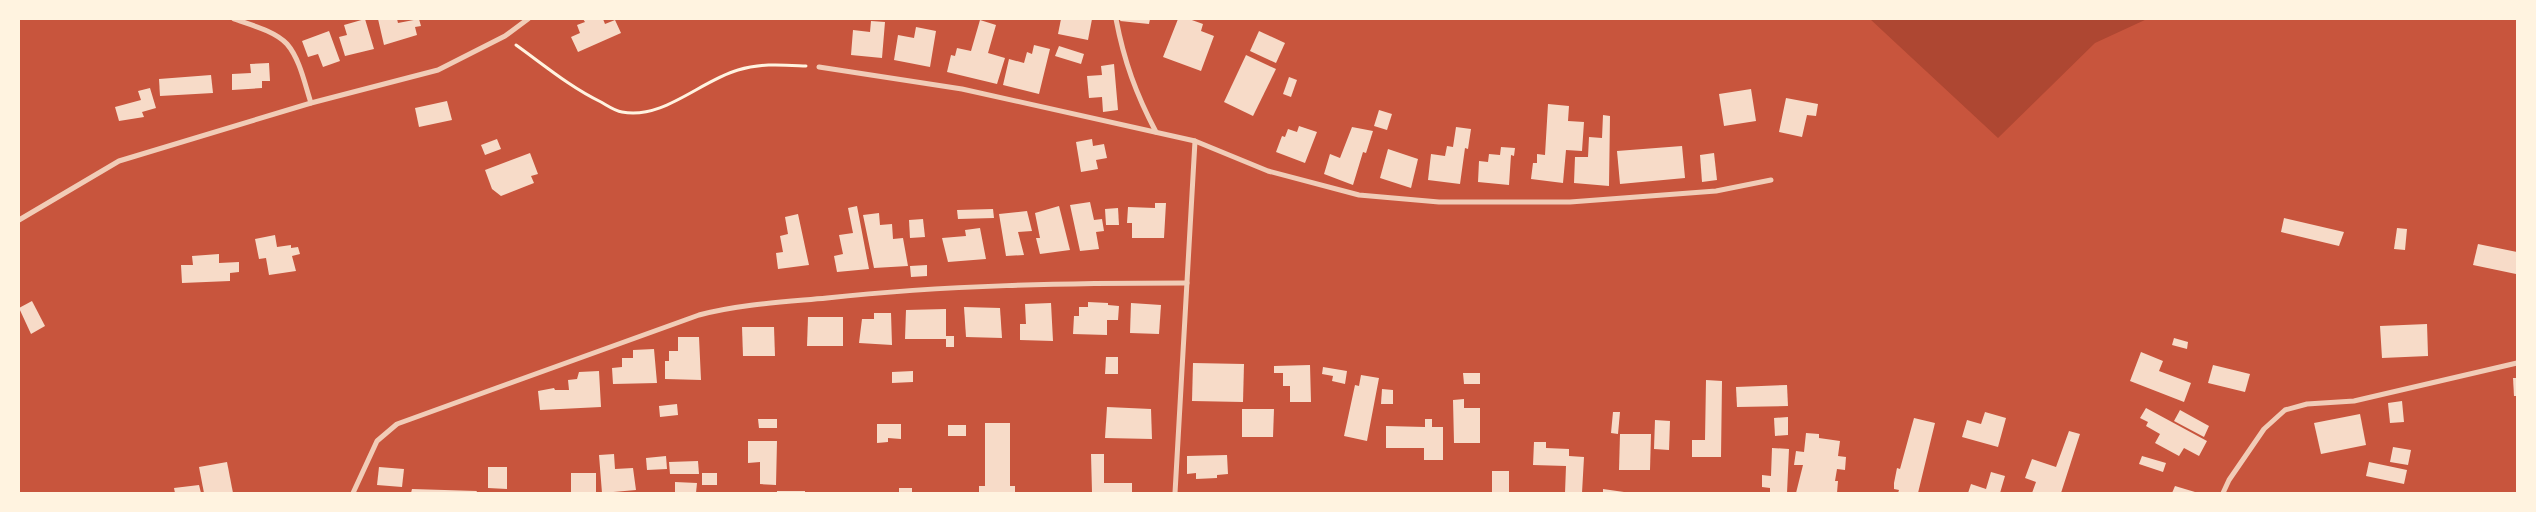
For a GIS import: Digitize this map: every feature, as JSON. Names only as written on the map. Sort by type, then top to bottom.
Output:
[{"type":"street","points":[[234,19],[277,36],[287,44],[294,55],[311,103]]},
{"type":"street","points":[[19,220],[119,161],[311,103],[438,70],[505,36],[528,19]]},
{"type":"street","points":[[1116,19],[1124,56],[1137,97],[1156,132]]},
{"type":"street","points":[[819,67],[962,89],[1195,141],[1268,171],[1359,195],[1439,202],[1570,202],[1716,191],[1771,180]]},
{"type":"street","points":[[1175,493],[1195,141]]},
{"type":"street","points":[[353,493],[377,441],[397,424],[690,318],[727,308],[884,292],[1085,283],[1187,283]]},
{"type":"street","points":[[2224,493],[2229,480],[2264,429],[2285,410],[2307,404],[2354,401],[2517,363]]},
{"type":"path","points":[[505,36],[578,91],[620,112],[640,114],[663,107],[711,80],[739,70],[769,64],[819,67]]},
{"type":"shaded area","points":[[1870,19],[2147,19],[2095,43],[1998,138]]},
{"type":"building","points":[[365,19],[374,49],[345,56],[339,37],[347,35],[344,25]]},
{"type":"building","points":[[378,19],[397,19],[398,23],[419,19],[421,26],[415,27],[417,35],[384,45]]},
{"type":"building","points":[[583,19],[603,19],[605,24],[615,20],[621,33],[578,52],[571,37],[580,33],[577,25],[585,22]]},
{"type":"building","points":[[1061,19],[1092,19],[1088,40],[1058,34]]},
{"type":"building","points":[[1121,19],[1150,19],[1149,24],[1120,21]]},
{"type":"building","points":[[1178,19],[1189,19],[1203,24],[1201,31],[1214,36],[1201,71],[1163,57]]},
{"type":"building","points":[[980,20],[996,25],[988,53],[1005,58],[997,84],[947,72],[951,55],[955,56],[957,48],[971,51]]},
{"type":"building","points":[[871,21],[885,22],[882,58],[851,55],[853,30],[870,32]]},
{"type":"building","points":[[916,27],[936,31],[930,67],[894,60],[898,35],[914,38]]},
{"type":"building","points":[[329,31],[340,61],[323,67],[318,54],[308,57],[302,41]]},
{"type":"building","points":[[1259,31],[1285,43],[1276,63],[1250,51]]},
{"type":"building","points":[[1034,45],[1050,49],[1039,94],[1003,85],[1009,59],[1024,63],[1027,52],[1032,54]]},
{"type":"building","points":[[1059,46],[1084,54],[1081,64],[1055,56]]},
{"type":"building","points":[[1246,55],[1276,69],[1253,116],[1224,102]]},
{"type":"building","points":[[269,63],[270,81],[262,81],[262,88],[232,90],[232,74],[251,73],[250,64]]},
{"type":"building","points":[[1114,64],[1118,110],[1103,112],[1102,97],[1089,98],[1087,76],[1102,75],[1101,66]]},
{"type":"building","points":[[211,75],[213,93],[160,96],[159,79]]},
{"type":"building","points":[[1289,77],[1297,80],[1291,97],[1283,94]]},
{"type":"building","points":[[150,88],[156,108],[142,112],[144,117],[119,121],[115,107],[141,100],[138,91]]},
{"type":"building","points":[[1751,89],[1756,121],[1724,126],[1719,94]]},
{"type":"building","points":[[1786,98],[1818,104],[1816,116],[1807,115],[1802,137],[1779,132]]},
{"type":"building","points":[[447,101],[452,120],[419,127],[415,108]]},
{"type":"building","points":[[1548,104],[1569,106],[1568,121],[1584,122],[1582,151],[1566,150],[1563,183],[1531,179],[1533,163],[1537,163],[1537,154],[1545,155]]},
{"type":"building","points":[[1379,110],[1392,114],[1387,130],[1374,126]]},
{"type":"building","points":[[1603,115],[1610,116],[1609,186],[1574,183],[1575,157],[1588,157],[1589,137],[1602,138]]},
{"type":"building","points":[[1299,126],[1317,132],[1305,163],[1276,152],[1282,136],[1285,137],[1288,129],[1297,132]]},
{"type":"building","points":[[1352,127],[1373,131],[1366,153],[1363,152],[1353,185],[1324,174],[1330,154],[1340,158]]},
{"type":"building","points":[[1456,127],[1471,129],[1468,149],[1465,148],[1460,184],[1428,180],[1431,154],[1445,156],[1447,146],[1453,147]]},
{"type":"building","points":[[497,139],[501,149],[485,155],[481,145]]},
{"type":"building","points":[[1092,139],[1093,146],[1104,144],[1107,158],[1096,160],[1098,169],[1081,172],[1076,142]]},
{"type":"building","points":[[1682,146],[1685,178],[1620,184],[1617,151]]},
{"type":"building","points":[[1501,147],[1515,148],[1514,156],[1511,155],[1509,185],[1478,182],[1479,161],[1488,162],[1489,154],[1500,155]]},
{"type":"building","points":[[1388,149],[1418,159],[1411,188],[1380,178]]},
{"type":"building","points":[[530,153],[538,174],[531,176],[534,183],[501,196],[492,189],[485,170]]},
{"type":"building","points":[[1714,153],[1717,180],[1702,182],[1700,155]]},
{"type":"building","points":[[1090,202],[1094,220],[1102,219],[1104,231],[1096,232],[1099,249],[1080,251],[1070,205]]},
{"type":"building","points":[[1155,203],[1166,203],[1164,238],[1132,238],[1132,223],[1127,223],[1128,207],[1155,208]]},
{"type":"building","points":[[857,206],[869,269],[837,272],[834,256],[843,254],[839,235],[853,233],[848,208]]},
{"type":"building","points":[[1059,206],[1070,250],[1040,254],[1036,238],[1040,238],[1035,213]]},
{"type":"building","points":[[1118,208],[1119,225],[1106,225],[1105,209]]},
{"type":"building","points":[[993,209],[994,218],[958,219],[957,210]]},
{"type":"building","points":[[1027,211],[1032,231],[1018,232],[1024,255],[1006,256],[999,214]]},
{"type":"building","points":[[879,213],[880,225],[892,224],[893,239],[903,238],[908,266],[874,268],[863,215]]},
{"type":"building","points":[[798,214],[809,265],[778,269],[776,253],[783,252],[780,236],[788,234],[785,217]]},
{"type":"building","points":[[2284,218],[2344,232],[2339,246],[2281,232]]},
{"type":"building","points":[[923,219],[925,237],[910,238],[909,220]]},
{"type":"building","points":[[980,228],[986,259],[948,262],[942,238],[966,236],[965,230]]},
{"type":"building","points":[[2397,228],[2407,229],[2405,250],[2394,249]]},
{"type":"building","points":[[275,235],[277,247],[291,245],[291,248],[298,247],[300,254],[292,256],[296,271],[269,275],[266,258],[259,259],[255,239]]},
{"type":"building","points":[[2478,244],[2517,252],[2516,274],[2473,265]]},
{"type":"building","points":[[219,254],[219,263],[239,262],[239,272],[230,273],[230,281],[182,283],[181,265],[193,265],[192,256]]},
{"type":"building","points":[[927,265],[927,276],[911,277],[910,266]]},
{"type":"building","points":[[32,301],[45,326],[31,334],[19,308]]},
{"type":"building","points":[[1088,302],[1108,303],[1108,305],[1119,306],[1118,320],[1107,320],[1107,335],[1073,334],[1074,316],[1079,316],[1079,307],[1088,307]]},
{"type":"building","points":[[1051,303],[1053,341],[1020,340],[1020,324],[1026,324],[1025,304]]},
{"type":"building","points":[[1131,303],[1161,305],[1159,334],[1130,333]]},
{"type":"building","points":[[964,307],[1000,308],[1002,338],[966,337]]},
{"type":"building","points":[[946,309],[946,336],[954,336],[954,347],[946,347],[946,339],[905,339],[906,310]]},
{"type":"building","points":[[874,313],[891,313],[892,345],[859,343],[862,319],[874,319]]},
{"type":"building","points":[[808,317],[843,317],[843,346],[807,346]]},
{"type":"building","points":[[2427,324],[2428,356],[2382,358],[2380,326]]},
{"type":"building","points":[[742,327],[774,327],[775,356],[743,356]]},
{"type":"building","points":[[678,337],[699,337],[701,380],[665,379],[665,361],[669,361],[669,351],[678,351]]},
{"type":"building","points":[[2174,338],[2188,342],[2187,349],[2172,345]]},
{"type":"building","points":[[654,349],[657,383],[613,384],[612,368],[622,367],[622,358],[633,358],[633,350]]},
{"type":"building","points":[[2141,352],[2163,361],[2159,371],[2191,383],[2184,402],[2130,381]]},
{"type":"building","points":[[1106,357],[1118,357],[1118,374],[1105,374]]},
{"type":"building","points":[[1193,363],[1244,364],[1243,402],[1192,401]]},
{"type":"building","points":[[1310,365],[1311,402],[1290,402],[1290,386],[1283,386],[1283,373],[1274,373],[1274,366]]},
{"type":"building","points":[[2213,365],[2250,374],[2245,392],[2208,383]]},
{"type":"building","points":[[1323,367],[1347,371],[1345,384],[1332,381],[1333,376],[1322,374]]},
{"type":"building","points":[[599,371],[601,407],[540,410],[538,391],[554,388],[555,390],[569,390],[568,380],[577,379],[579,372]]},
{"type":"building","points":[[913,371],[913,382],[892,383],[892,372]]},
{"type":"building","points":[[1463,373],[1480,373],[1480,384],[1464,384]]},
{"type":"building","points":[[1361,375],[1379,378],[1367,441],[1344,436],[1355,385],[1359,386]]},
{"type":"building","points":[[2513,378],[2517,378],[2517,396],[2514,396]]},
{"type":"building","points":[[1706,380],[1722,381],[1721,457],[1692,457],[1692,440],[1705,440]]},
{"type":"building","points":[[1787,385],[1788,406],[1737,407],[1736,387]]},
{"type":"building","points":[[1382,389],[1393,390],[1393,404],[1381,404]]},
{"type":"building","points":[[1464,399],[1464,408],[1480,408],[1480,443],[1454,443],[1453,400]]},
{"type":"building","points":[[2402,401],[2404,422],[2390,423],[2388,403]]},
{"type":"building","points":[[677,404],[678,415],[660,417],[659,406]]},
{"type":"building","points":[[1107,407],[1151,409],[1152,439],[1105,438]]},
{"type":"building","points":[[2146,408],[2207,441],[2199,456],[2184,448],[2179,456],[2155,443],[2160,434],[2146,426],[2148,422],[2140,418]]},
{"type":"building","points":[[1242,409],[1274,409],[1273,437],[1242,437]]},
{"type":"building","points":[[2180,410],[2209,426],[2204,437],[2174,421]]},
{"type":"building","points":[[1613,412],[1620,412],[1618,434],[1611,433]]},
{"type":"building","points":[[1985,412],[2006,418],[1998,447],[1962,437],[1967,420],[1981,424]]},
{"type":"building","points":[[2360,414],[2366,445],[2321,454],[2314,423]]},
{"type":"building","points":[[1788,417],[1788,435],[1775,436],[1774,418]]},
{"type":"building","points":[[1914,418],[1935,423],[1918,493],[1898,493],[1899,490],[1894,489],[1897,468],[1900,469]]},
{"type":"building","points":[[758,419],[777,419],[777,428],[759,428]]},
{"type":"building","points":[[1425,419],[1432,419],[1432,427],[1443,427],[1443,460],[1424,460],[1424,448],[1386,448],[1386,426],[1425,427]]},
{"type":"building","points":[[1655,420],[1670,421],[1669,450],[1654,449]]},
{"type":"building","points":[[985,423],[1010,423],[1010,486],[1015,486],[1015,493],[979,493],[979,486],[985,486]]},
{"type":"building","points":[[877,424],[901,424],[901,439],[888,438],[888,442],[877,443]]},
{"type":"building","points":[[948,425],[966,425],[966,436],[948,436]]},
{"type":"building","points":[[2069,431],[2080,434],[2061,493],[2032,493],[2036,482],[2025,478],[2032,459],[2056,467]]},
{"type":"building","points":[[1806,433],[1819,434],[1819,438],[1840,441],[1838,456],[1846,457],[1845,470],[1837,469],[1835,481],[1838,481],[1837,493],[1796,493],[1803,465],[1794,465],[1796,451],[1804,452]]},
{"type":"building","points":[[1620,434],[1651,434],[1650,470],[1619,470]]},
{"type":"building","points":[[748,441],[777,441],[776,485],[760,484],[760,462],[748,463]]},
{"type":"building","points":[[1534,442],[1546,442],[1546,448],[1569,449],[1569,456],[1584,457],[1582,493],[1565,493],[1566,466],[1533,465]]},
{"type":"building","points":[[2393,447],[2411,450],[2408,465],[2390,462]]},
{"type":"building","points":[[1772,448],[1789,449],[1787,493],[1770,493],[1770,488],[1762,487],[1762,475],[1771,476]]},
{"type":"building","points":[[614,454],[615,469],[633,468],[636,490],[602,493],[599,455]]},
{"type":"building","points":[[1091,454],[1104,454],[1104,483],[1132,483],[1132,493],[1092,492]]},
{"type":"building","points":[[1227,455],[1228,474],[1217,475],[1217,478],[1196,479],[1196,473],[1187,474],[1187,456]]},
{"type":"building","points":[[666,456],[667,469],[647,470],[646,458]]},
{"type":"building","points":[[2142,456],[2166,463],[2163,472],[2139,464]]},
{"type":"building","points":[[698,461],[699,474],[670,474],[669,462]]},
{"type":"building","points":[[227,462],[233,493],[204,493],[199,467]]},
{"type":"building","points":[[2369,462],[2407,470],[2404,484],[2366,476]]},
{"type":"building","points":[[379,467],[404,469],[402,487],[377,485]]},
{"type":"building","points":[[488,467],[507,467],[507,489],[488,488]]},
{"type":"building","points":[[1492,471],[1509,471],[1509,493],[1492,493]]},
{"type":"building","points":[[1991,472],[2005,476],[2000,493],[1968,493],[1971,484],[1986,489]]},
{"type":"building","points":[[571,473],[596,473],[596,493],[571,493]]},
{"type":"building","points":[[702,473],[717,473],[717,485],[702,485]]},
{"type":"building","points":[[675,482],[697,483],[696,493],[675,493]]},
{"type":"building","points":[[199,485],[201,493],[175,493],[174,488]]},
{"type":"building","points":[[2175,486],[2195,492],[2195,493],[2172,493]]},
{"type":"building","points":[[899,488],[912,488],[912,493],[899,493]]},
{"type":"building","points":[[412,489],[477,491],[476,493],[411,493]]},
{"type":"building","points":[[1603,489],[1624,492],[1624,493],[1603,493]]},
{"type":"building","points":[[777,491],[805,491],[805,493],[777,493]]}]
